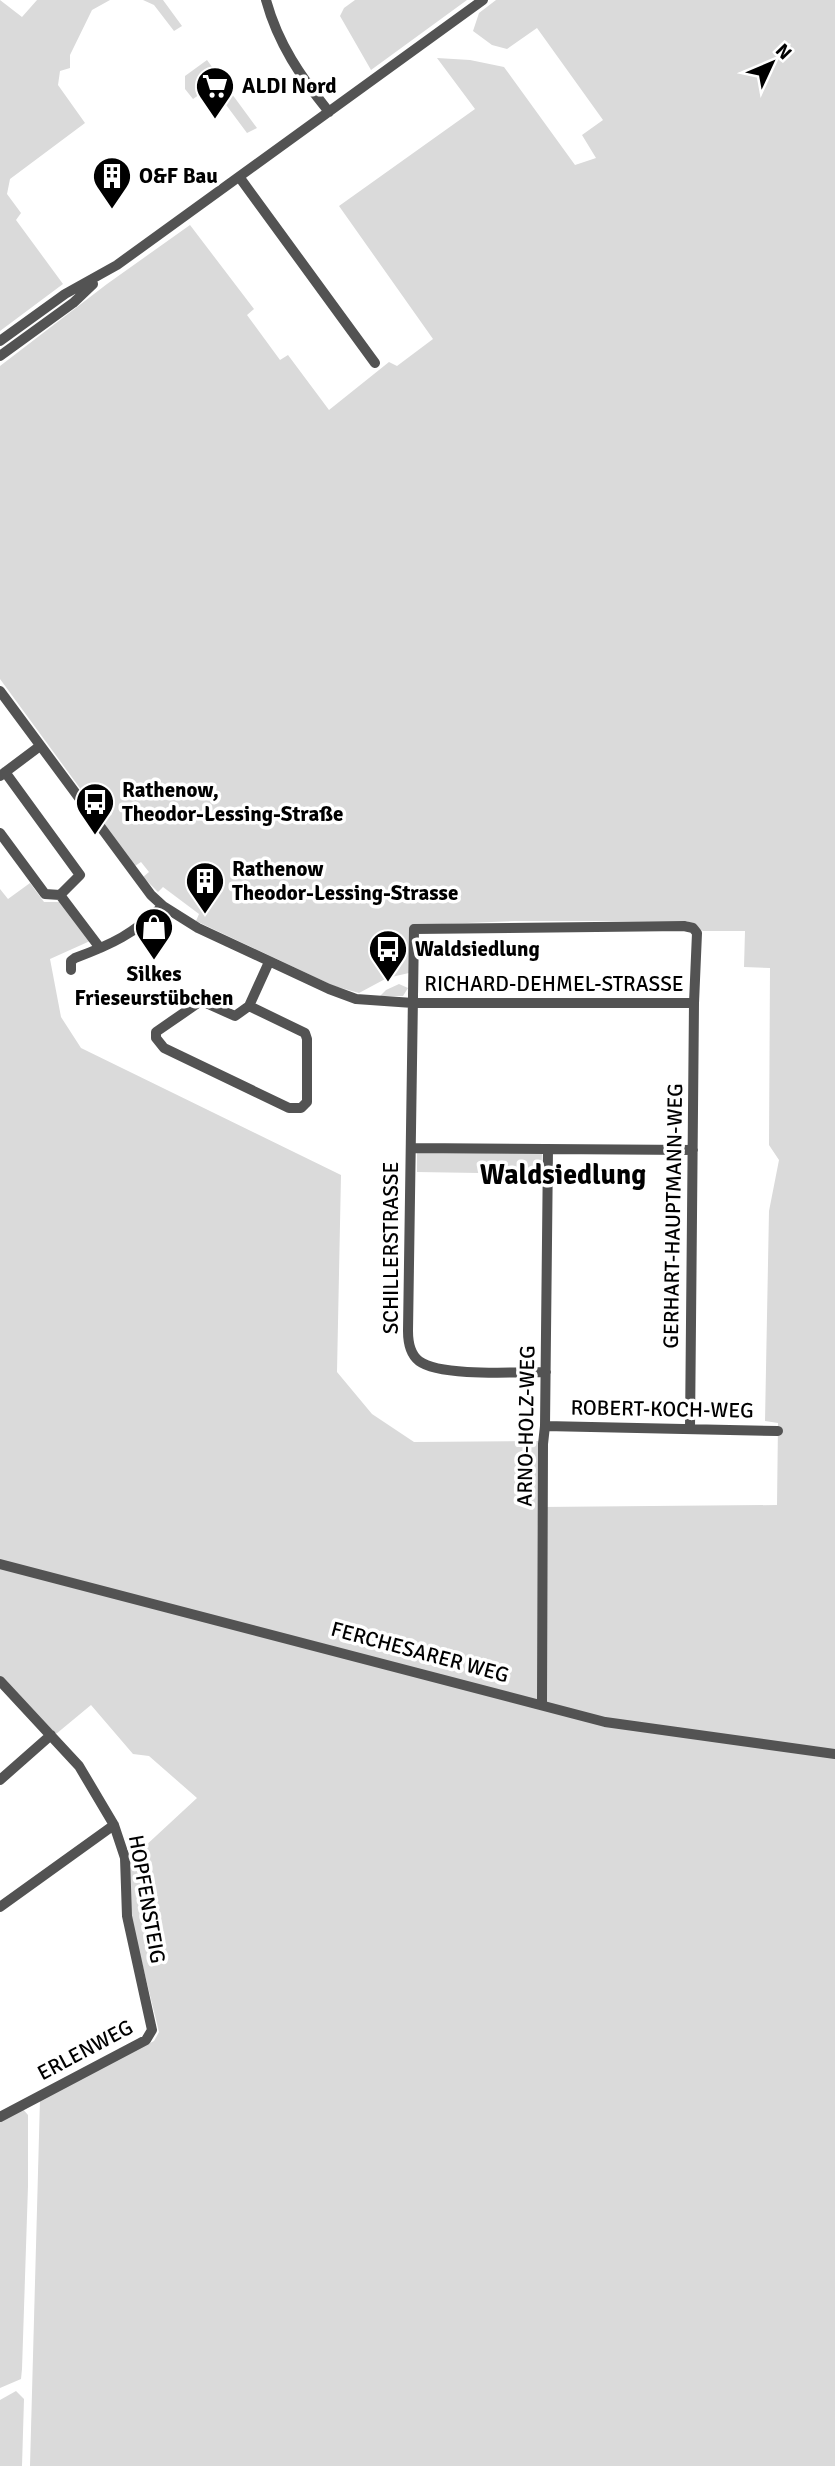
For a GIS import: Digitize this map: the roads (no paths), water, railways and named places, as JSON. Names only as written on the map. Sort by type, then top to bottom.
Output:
[{"type":"street","points":[[266,0],[276,32],[291,62],[329,112]]},
{"type":"street","points":[[0,341],[65,293],[106,272],[240,178],[483,0]]},
{"type":"street","points":[[240,178],[375,363]]},
{"type":"street","points":[[0,356],[73,303],[106,272]]},
{"type":"street","name":"RICHARD-DEHMEL-STRASSE","points":[[0,691],[141,884],[163,906],[198,928],[329,989],[356,999],[413,1003],[694,1003]]},
{"type":"street","points":[[0,833],[45,894],[60,895],[80,875],[2,774],[40,746]]},
{"type":"street","points":[[60,895],[100,948]]},
{"type":"street","points":[[71,970],[71,961],[75,958],[120,940],[145,923],[163,906]]},
{"type":"street","name":"SCHILLERSTRASSE","points":[[546,1372],[447,1371],[424,1364],[410,1349],[408,1331],[414,929],[684,926],[697,933],[694,1003]]},
{"type":"street","points":[[249,1006],[305,1033],[307,1102],[301,1108],[289,1108],[164,1048],[156,1038],[156,1032],[198,1003],[206,1003],[234,1016],[249,1006],[269,962]]},
{"type":"street","name":"GERHART-HAUPTMANN-WEG","points":[[690,1429],[694,1003]]},
{"type":"street","points":[[411,1148],[693,1150]]},
{"type":"street","name":"ARNO-HOLZ-WEG","points":[[542,1704],[548,1149]]},
{"type":"street","name":"ROBERT-KOCH-WEG","points":[[545,1426],[778,1431]]},
{"type":"street","name":"FERCHESARER WEG","points":[[0,1564],[606,1722],[835,1754]]},
{"type":"street","name":"HOPFENSTEIG","points":[[0,1681],[79,1766],[114,1825],[125,1858],[127,1916],[152,2030],[150,2036]]},
{"type":"street","points":[[0,1780],[51,1735]]},
{"type":"street","points":[[0,1907],[114,1825]]},
{"type":"street","name":"ERLENWEG","points":[[0,2117],[150,2036]]},
{"type":"place","name":"ALDI Nord","points":[[215,120]]},
{"type":"place","name":"O&F Bau","points":[[112,210]]},
{"type":"place","name":"Rathenow, Theodor-Lessing-Straße","points":[[95,836]]},
{"type":"place","name":"Rathenow Theodor-Lessing-Strasse","points":[[205,915]]},
{"type":"place","name":"Silkes Frieseurstübchen","points":[[154,961]]},
{"type":"place","name":"Waldsiedlung","points":[[388,983]]},
{"type":"district","name":"Waldsiedlung","points":[[563,1174]]}]
